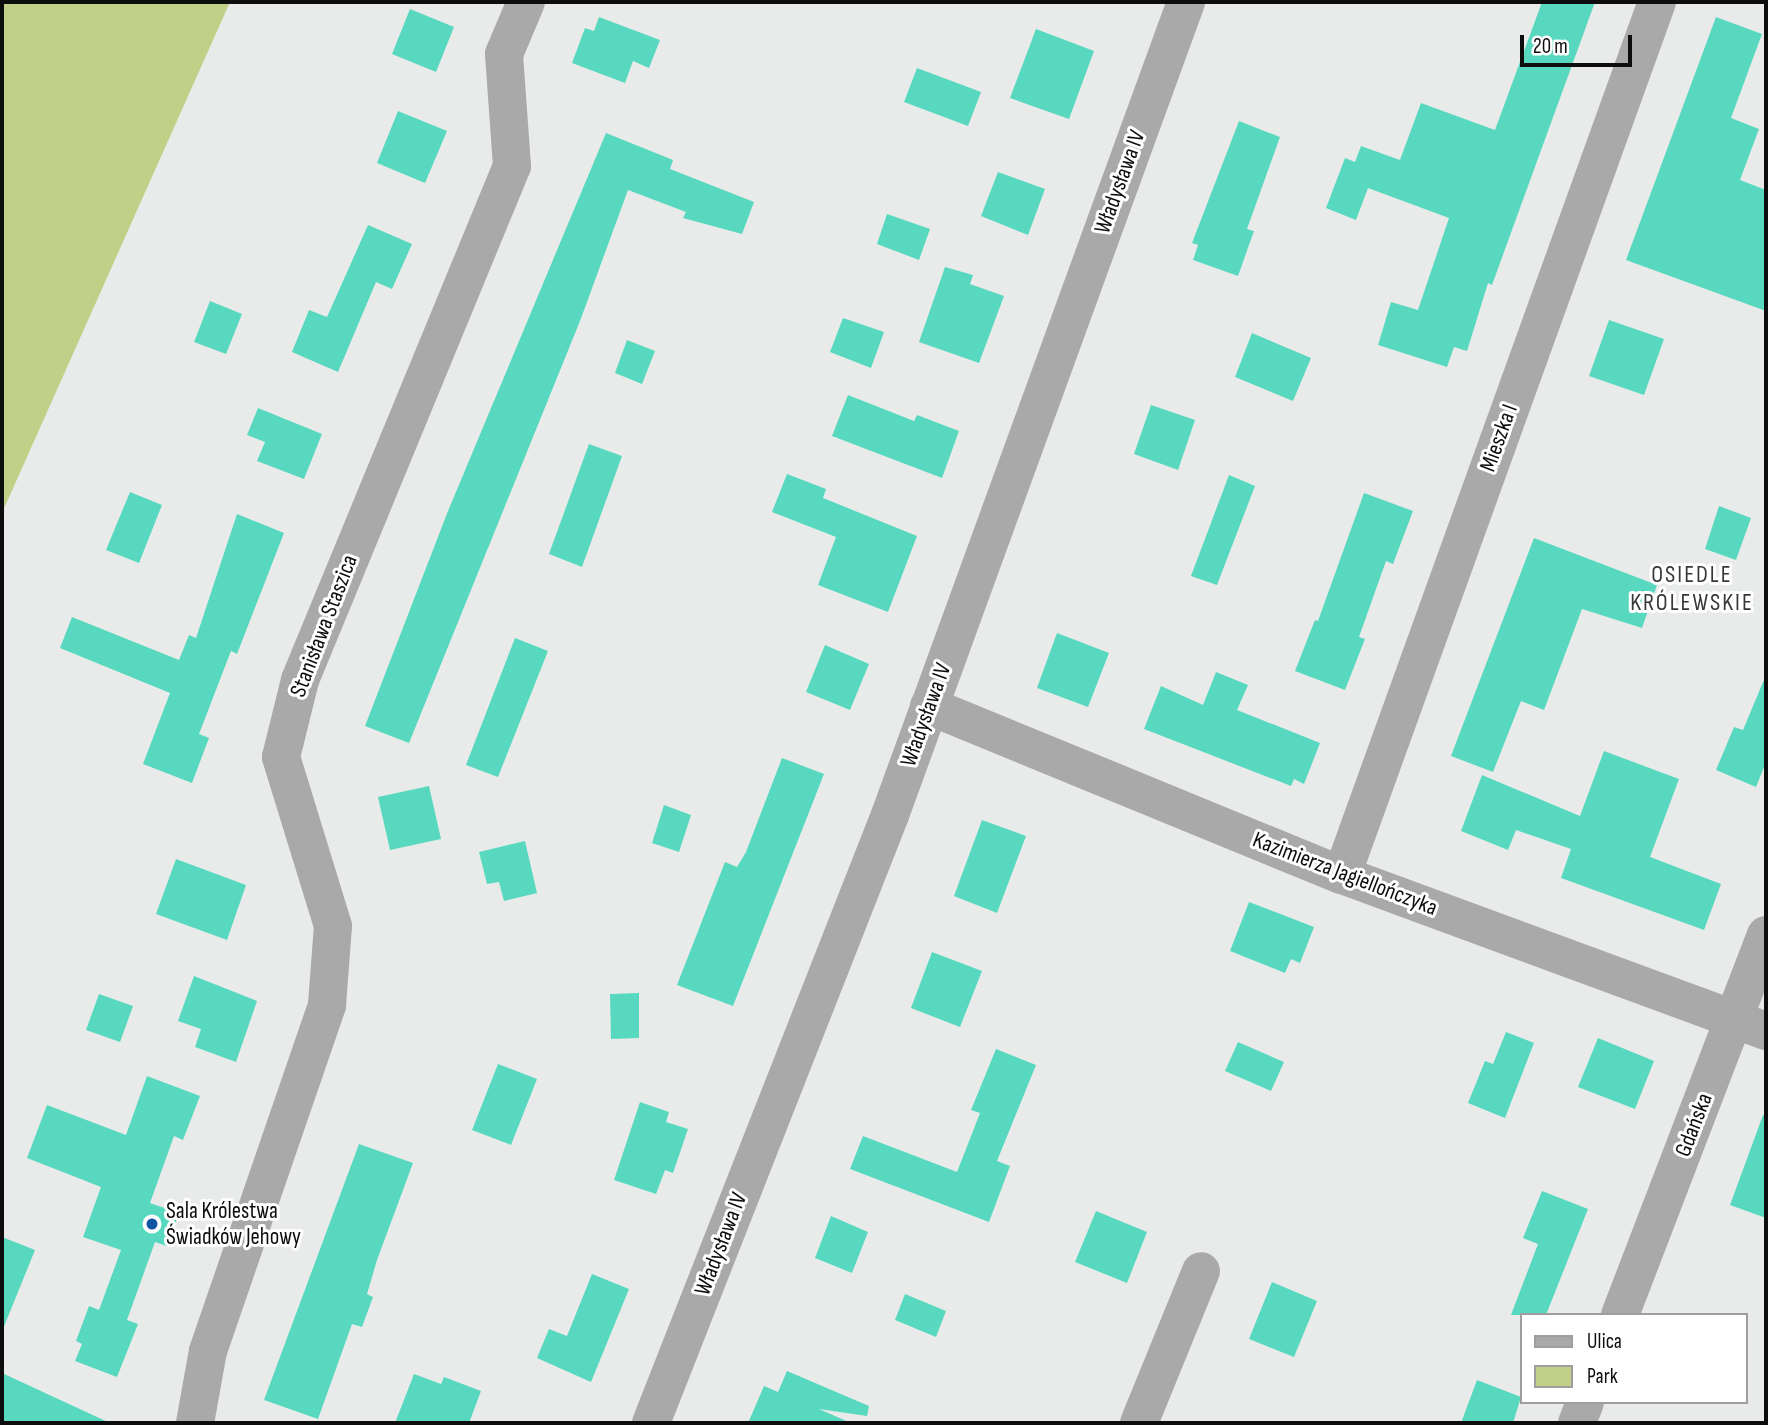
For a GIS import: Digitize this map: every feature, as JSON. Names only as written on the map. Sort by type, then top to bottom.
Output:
[{"type":"street","name":"Stanisława Staszica","points":[[195,1423],[208,1351],[327,1005],[333,926],[282,757],[300,680],[512,166],[504,54],[526,2]]},
{"type":"street","name":"Władysława IV","points":[[651,1423],[929,706],[1186,2]]},
{"type":"street","name":"Mieszka I","points":[[1342,875],[1657,2]]},
{"type":"street","name":"Kazimierza Jagiellończyka","points":[[929,706],[1342,875],[1751,1025]]},
{"type":"street","name":"Gdańska","points":[[1621,1313],[1751,1025],[1766,935]]},
{"type":"street","points":[[1139,1423],[1201,1272]]},
{"type":"street","points":[[1577,1423],[1585,1404]]},
{"type":"green space","points":[[2,2],[230,2],[2,513]]},
{"type":"building","points":[[1542,2],[1595,2],[1492,285],[1488,283],[1467,351],[1454,347],[1447,367],[1378,345],[1391,302],[1418,310],[1449,218],[1368,188],[1356,220],[1326,208],[1345,158],[1355,162],[1361,146],[1400,160],[1421,103],[1495,130]]},
{"type":"building","points":[[410,9],[454,27],[436,72],[392,54]]},
{"type":"building","points":[[599,17],[660,40],[649,68],[633,61],[625,83],[572,63],[585,28],[594,31]]},
{"type":"building","points":[[1716,17],[1762,34],[1731,118],[1759,129],[1740,180],[1766,190],[1766,311],[1626,260]]},
{"type":"building","points":[[1036,29],[1094,51],[1069,119],[1010,98]]},
{"type":"building","points":[[917,68],[981,92],[968,126],[904,102]]},
{"type":"building","points":[[398,111],[447,131],[425,183],[377,163]]},
{"type":"building","points":[[1239,121],[1280,137],[1247,229],[1254,231],[1238,276],[1193,260],[1198,245],[1192,243]]},
{"type":"building","points":[[606,133],[673,160],[670,169],[754,202],[742,234],[683,218],[686,212],[628,190],[580,321],[409,743],[365,726],[448,511]]},
{"type":"building","points":[[998,172],[1045,189],[1028,235],[981,216]]},
{"type":"building","points":[[887,214],[930,229],[919,260],[877,244]]},
{"type":"building","points":[[368,225],[412,244],[392,289],[376,282],[338,372],[292,352],[309,310],[327,317]]},
{"type":"building","points":[[945,267],[973,275],[970,284],[1004,296],[979,363],[919,342]]},
{"type":"building","points":[[210,301],[242,314],[226,354],[194,342]]},
{"type":"building","points":[[843,318],[884,332],[871,368],[830,352]]},
{"type":"building","points":[[1609,320],[1664,339],[1644,395],[1589,376]]},
{"type":"building","points":[[1252,333],[1311,358],[1293,401],[1235,377]]},
{"type":"building","points":[[627,340],[655,351],[642,384],[615,373]]},
{"type":"building","points":[[848,395],[914,421],[917,415],[959,431],[942,478],[832,436]]},
{"type":"building","points":[[1151,405],[1195,420],[1178,470],[1134,454]]},
{"type":"building","points":[[258,408],[322,434],[304,479],[257,461],[265,442],[247,435]]},
{"type":"building","points":[[589,444],[622,456],[582,567],[549,554]]},
{"type":"building","points":[[787,474],[826,489],[823,498],[917,536],[888,612],[818,585],[836,537],[772,512]]},
{"type":"building","points":[[1229,475],[1255,486],[1217,585],[1191,576]]},
{"type":"building","points":[[130,492],[162,505],[139,563],[106,550]]},
{"type":"building","points":[[1364,493],[1413,511],[1393,564],[1386,561],[1359,637],[1365,639],[1345,690],[1295,671],[1315,620],[1318,621]]},
{"type":"building","points":[[1719,506],[1751,518],[1736,560],[1705,549]]},
{"type":"building","points":[[237,514],[284,533],[237,654],[231,651],[199,734],[209,738],[192,783],[143,764],[170,693],[60,648],[72,617],[179,660],[189,635],[196,638]]},
{"type":"building","points":[[1534,538],[1657,585],[1642,628],[1582,609],[1544,710],[1521,701],[1493,772],[1451,756]]},
{"type":"building","points":[[1057,633],[1109,653],[1088,707],[1037,688]]},
{"type":"building","points":[[515,638],[548,651],[498,777],[466,765]]},
{"type":"building","points":[[825,645],[869,664],[850,710],[806,692]]},
{"type":"building","points":[[1216,672],[1248,685],[1237,710],[1320,743],[1304,784],[1294,779],[1291,786],[1144,729],[1161,686],[1203,705]]},
{"type":"building","points":[[1766,675],[1766,762],[1756,787],[1716,770],[1734,727],[1743,730]]},
{"type":"building","points":[[1604,751],[1679,779],[1650,857],[1721,884],[1704,930],[1561,878],[1571,849],[1516,830],[1508,850],[1461,831],[1482,775],[1580,816]]},
{"type":"building","points":[[782,758],[824,774],[733,1006],[677,985],[725,862],[737,867],[746,852]]},
{"type":"building","points":[[429,786],[441,839],[390,850],[378,797]]},
{"type":"building","points":[[664,805],[691,815],[679,852],[652,843]]},
{"type":"building","points":[[982,820],[1026,836],[997,913],[954,896]]},
{"type":"building","points":[[525,841],[537,893],[504,901],[499,882],[487,884],[479,852]]},
{"type":"building","points":[[176,859],[246,885],[227,940],[156,914]]},
{"type":"building","points":[[1249,902],[1314,927],[1300,963],[1291,959],[1285,973],[1230,951]]},
{"type":"building","points":[[932,952],[982,971],[960,1027],[911,1008]]},
{"type":"building","points":[[194,976],[257,1001],[236,1062],[195,1047],[201,1029],[178,1021]]},
{"type":"building","points":[[639,993],[639,1038],[611,1039],[610,994]]},
{"type":"building","points":[[99,994],[133,1006],[120,1042],[86,1030]]},
{"type":"building","points":[[1506,1032],[1534,1043],[1505,1118],[1468,1103],[1485,1061],[1493,1064]]},
{"type":"building","points":[[1598,1038],[1654,1061],[1635,1109],[1578,1087]]},
{"type":"building","points":[[1238,1042],[1284,1062],[1271,1091],[1225,1071]]},
{"type":"building","points":[[996,1049],[1036,1065],[997,1161],[1010,1166],[989,1222],[850,1169],[863,1136],[957,1172],[980,1113],[971,1110]]},
{"type":"building","points":[[498,1064],[537,1079],[511,1145],[472,1130]]},
{"type":"building","points":[[147,1076],[200,1096],[183,1140],[174,1136],[150,1203],[179,1213],[167,1246],[155,1242],[127,1320],[138,1324],[117,1377],[75,1361],[82,1344],[76,1341],[89,1306],[99,1310],[121,1250],[83,1237],[101,1187],[27,1158],[47,1105],[126,1135]]},
{"type":"building","points":[[640,1102],[669,1112],[666,1122],[688,1129],[673,1173],[665,1170],[656,1194],[614,1180]]},
{"type":"building","points":[[1763,1115],[1766,1116],[1766,1218],[1730,1205]]},
{"type":"building","points":[[359,1144],[413,1163],[377,1260],[367,1294],[373,1297],[362,1327],[352,1324],[318,1419],[264,1400]]},
{"type":"building","points":[[1542,1191],[1588,1209],[1547,1313],[1511,1315],[1538,1244],[1523,1238]]},
{"type":"building","points":[[1096,1211],[1147,1232],[1127,1283],[1075,1262]]},
{"type":"building","points":[[831,1216],[868,1232],[852,1273],[815,1258]]},
{"type":"building","points":[[2,1237],[35,1250],[3,1329],[2,1329]]},
{"type":"building","points":[[592,1274],[629,1289],[591,1382],[537,1358],[549,1329],[567,1336]]},
{"type":"building","points":[[1272,1282],[1317,1301],[1294,1357],[1249,1339]]},
{"type":"building","points":[[905,1294],[946,1311],[936,1337],[895,1320]]},
{"type":"building","points":[[787,1371],[869,1406],[867,1416],[819,1409],[851,1423],[748,1423],[764,1386],[778,1392]]},
{"type":"building","points":[[2,1373],[110,1423],[2,1423]]},
{"type":"building","points":[[414,1374],[441,1384],[444,1377],[481,1391],[469,1423],[395,1423]]},
{"type":"building","points":[[1477,1380],[1520,1397],[1513,1423],[1461,1423]]},
{"type":"place","name":"Sala Królestwa Świadków Jehowy","points":[[152,1224]]},
{"type":"district","name":"OSIEDLE KRÓLEWSKIE","points":[[1692,589]]}]
